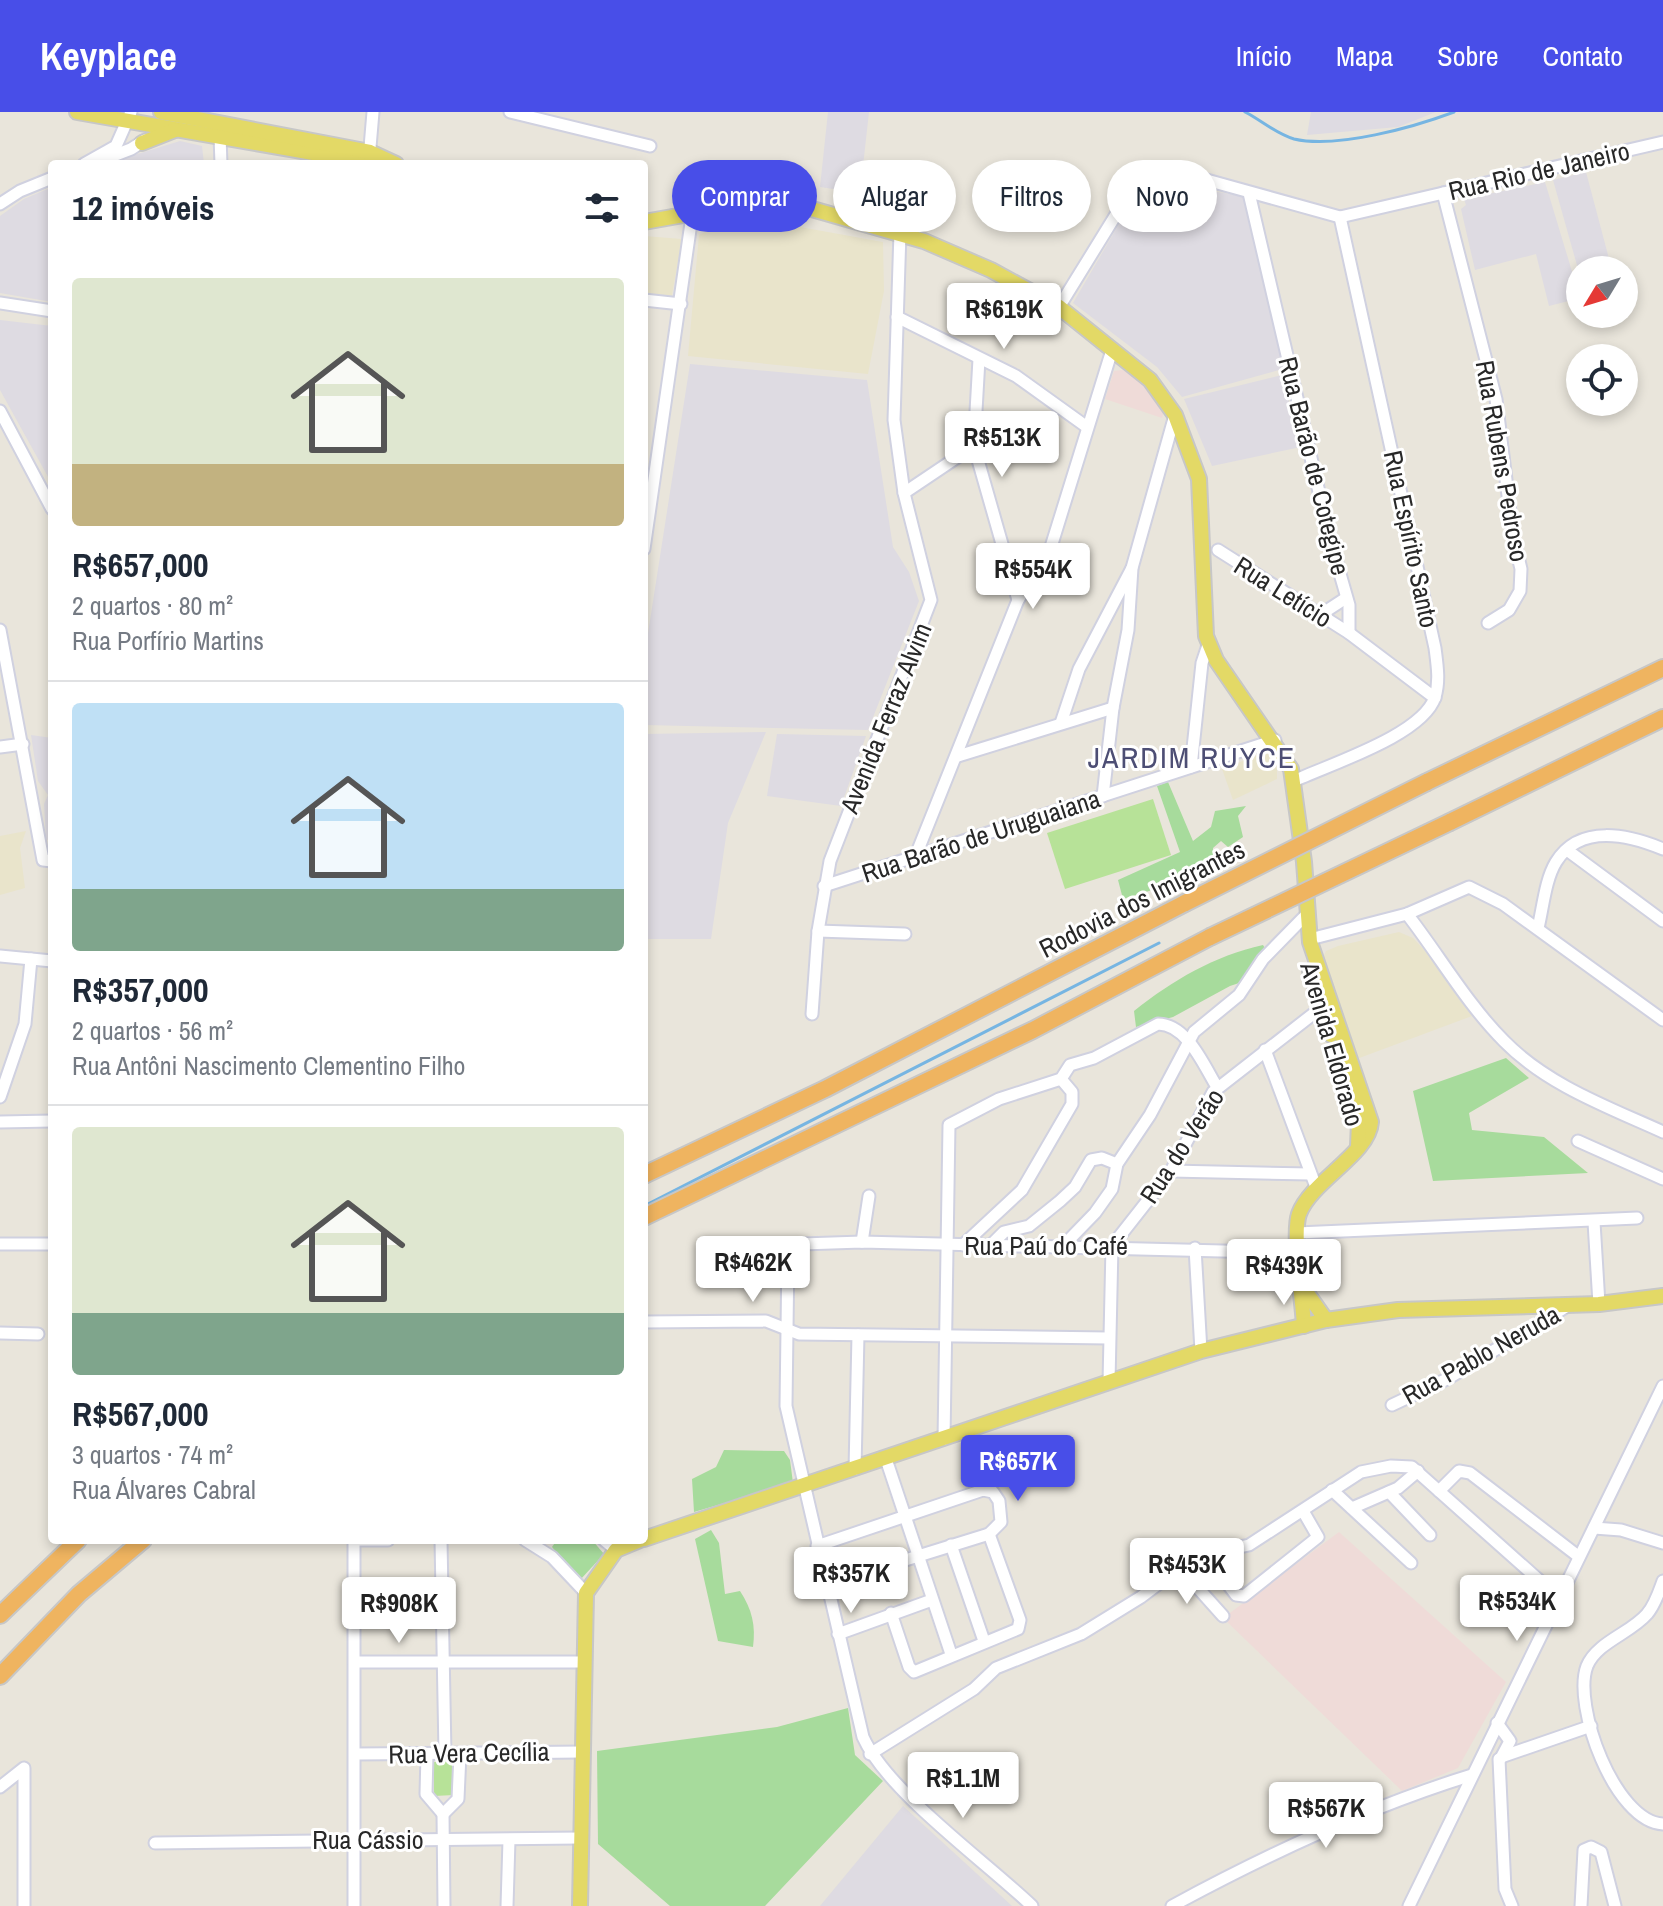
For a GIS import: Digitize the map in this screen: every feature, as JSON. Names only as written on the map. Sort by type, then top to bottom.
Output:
[{"type":"highway","name":"Rodovia dos Imigrantes","points":[[648,1173],[825,1089],[1185,903],[1663,668]]},
{"type":"highway","points":[[648,1215],[1033,1030],[1210,937],[1663,718]]},
{"type":"highway","points":[[0,1615],[74,1544]]},
{"type":"highway","points":[[0,1676],[79,1594],[138,1544]]},
{"type":"main road","points":[[77,112],[127,122],[158,117],[383,160]]},
{"type":"main road","points":[[158,117],[175,129]]},
{"type":"main road","points":[[142,143],[175,129],[194,126],[220,136],[373,157]]},
{"type":"main road","points":[[648,222],[672,218]]},
{"type":"main road","points":[[900,232],[991,270],[1059,307],[1150,380],[1175,415],[1199,479],[1208,645]]},
{"type":"main road","name":"Avenida Eldorado","points":[[1208,645],[1275,740],[1294,781],[1310,941],[1326,1004],[1371,1122],[1368,1136],[1358,1147],[1313,1181],[1299,1213],[1297,1233],[1304,1326]]},
{"type":"main road","points":[[1301,1286],[1326,1320]]},
{"type":"main road","points":[[648,1537],[1201,1351],[1326,1320],[1398,1310],[1663,1299]]},
{"type":"main road","points":[[580,1906],[586,1593],[616,1550],[630,1544]]},
{"type":"street","points":[[373,112],[373,157]]},
{"type":"street","points":[[510,112],[650,146]]},
{"type":"street","points":[[102,160],[142,143],[158,117]]},
{"type":"street","points":[[127,122],[130,141],[142,143]]},
{"type":"street","points":[[92,160],[111,150],[127,122]]},
{"type":"street","points":[[220,136],[221,160]]},
{"type":"street","name":"Rua Rio de Janeiro","points":[[1059,307],[1125,200],[1148,181],[1176,175],[1203,179],[1340,217],[1663,142]]},
{"type":"street","points":[[0,204],[20,191],[48,180]]},
{"type":"street","name":"Rua Barão de Cotegipe","points":[[1249,193],[1346,598],[1349,633]]},
{"type":"street","name":"Rua Rubens Pedroso","points":[[1443,193],[1496,399],[1513,536],[1521,569],[1520,591],[1509,610],[1488,623]]},
{"type":"street","name":"Rua Espírito Santo","points":[[1340,217],[1435,648],[1438,681],[1435,698]]},
{"type":"street","points":[[648,523],[690,232]]},
{"type":"street","name":"Avenida Ferraz Alvim","points":[[812,1014],[824,886],[839,835],[929,608],[929,582],[904,493],[894,420],[900,232]]},
{"type":"street","points":[[648,300],[681,304]]},
{"type":"street","points":[[0,303],[48,310]]},
{"type":"street","points":[[897,317],[1016,376],[1087,427]]},
{"type":"street","points":[[914,860],[1018,600],[1051,547],[1112,350]]},
{"type":"street","points":[[979,359],[974,446],[1018,600]]},
{"type":"street","points":[[0,411],[48,501]]},
{"type":"street","points":[[1061,723],[1079,669],[1132,568],[1175,415]]},
{"type":"street","points":[[904,493],[974,446]]},
{"type":"street","name":"Rua Letício","points":[[1218,550],[1349,633]]},
{"type":"street","points":[[1103,796],[1113,708],[1128,630],[1132,568]]},
{"type":"street","points":[[1320,615],[1346,598]]},
{"type":"street","points":[[0,631],[43,860],[48,861]]},
{"type":"street","points":[[1294,781],[1407,729],[1421,719],[1435,698],[1349,633]]},
{"type":"street","points":[[1191,767],[1202,663],[1208,645]]},
{"type":"street","points":[[958,756],[1113,708]]},
{"type":"street","name":"Rua Barão de Uruguaiana","points":[[824,886],[914,860],[1275,740]]},
{"type":"street","points":[[0,747],[23,744]]},
{"type":"street","points":[[1538,928],[1552,872],[1567,850],[1593,838],[1615,834],[1663,849]]},
{"type":"street","points":[[1567,850],[1663,921]]},
{"type":"street","points":[[1310,941],[1407,914],[1469,887],[1489,895],[1538,928],[1663,1020]]},
{"type":"street","name":"Rua do Verão","points":[[1063,1246],[1095,1213],[1112,1189],[1117,1164],[1190,1044],[1194,1032],[1239,995],[1263,959],[1307,914]]},
{"type":"street","points":[[1407,914],[1488,1023],[1518,1054],[1563,1085],[1663,1132]]},
{"type":"street","points":[[818,931],[905,934]]},
{"type":"street","points":[[0,956],[48,961]]},
{"type":"street","points":[[0,1097],[25,1024],[31,959]]},
{"type":"street","name":"Rua do Verão","points":[[1112,1246],[1171,1171],[1217,1087],[1326,1004]]},
{"type":"street","points":[[944,1439],[948,1128],[953,1122],[999,1099],[1061,1079],[1070,1065],[1094,1058],[1152,1026],[1167,1025],[1190,1044],[1217,1087]]},
{"type":"street","points":[[1171,1171],[1313,1181],[1265,1050]]},
{"type":"street","points":[[963,1245],[1028,1182],[1072,1104],[1072,1092],[1061,1079]]},
{"type":"street","points":[[0,1122],[48,1121]]},
{"type":"street","points":[[1578,1141],[1663,1179]]},
{"type":"street","points":[[990,1246],[1004,1232],[1029,1226],[1060,1201],[1075,1187],[1091,1160],[1102,1158],[1117,1164]]},
{"type":"street","points":[[862,1242],[869,1196]]},
{"type":"street","points":[[1297,1233],[1637,1218]]},
{"type":"street","points":[[1594,1222],[1599,1304]]},
{"type":"street","name":"Rua Paú do Café","points":[[786,1330],[786,1261],[795,1247],[862,1242],[1299,1253]]},
{"type":"street","points":[[0,1244],[48,1244]]},
{"type":"street","points":[[1109,1382],[1112,1246]]},
{"type":"street","points":[[1195,1248],[1201,1351]]},
{"type":"street","name":"Rua Pablo Neruda","points":[[1392,1405],[1447,1379],[1569,1305]]},
{"type":"street","points":[[648,1322],[766,1321],[799,1334],[1108,1338]]},
{"type":"street","points":[[786,1330],[786,1406],[858,1722],[870,1754],[893,1780],[1032,1906]]},
{"type":"street","points":[[0,1333],[38,1334]]},
{"type":"street","points":[[855,1469],[858,1335]]},
{"type":"street","points":[[1409,1906],[1663,1386]]},
{"type":"street","points":[[886,1459],[951,1654]]},
{"type":"street","points":[[870,1754],[974,1689],[996,1668],[1074,1637],[1141,1597],[1204,1553],[1249,1545],[1332,1490],[1371,1469],[1406,1465],[1418,1471],[1558,1597]]},
{"type":"street","points":[[1352,1508],[1389,1492],[1418,1471]]},
{"type":"street","points":[[1439,1491],[1455,1473],[1470,1473],[1578,1556]]},
{"type":"street","points":[[817,1546],[989,1490],[999,1501],[1002,1517],[989,1534],[825,1585]]},
{"type":"street","points":[[1332,1490],[1411,1563]]},
{"type":"street","points":[[1389,1492],[1430,1535]]},
{"type":"street","points":[[1605,1507],[1621,1530]]},
{"type":"street","points":[[1204,1553],[1236,1595],[1244,1596],[1315,1541],[1317,1532],[1303,1511]]},
{"type":"street","points":[[1594,1528],[1621,1530],[1659,1540]]},
{"type":"street","points":[[891,1613],[910,1670],[926,1670],[951,1654],[1018,1629],[1021,1624],[989,1534]]},
{"type":"street","points":[[354,1544],[357,1839],[354,1906]]},
{"type":"street","points":[[441,1544],[445,1754]]},
{"type":"street","points":[[531,1544],[552,1557],[586,1593]]},
{"type":"street","points":[[609,1544],[616,1550]]},
{"type":"street","points":[[951,1545],[984,1641]]},
{"type":"street","points":[[1180,1568],[1223,1616]]},
{"type":"street","points":[[1663,1581],[1649,1613],[1600,1650],[1587,1666],[1584,1686],[1600,1757],[1628,1803],[1642,1818],[1663,1824]]},
{"type":"street","points":[[838,1634],[932,1600]]},
{"type":"street","points":[[355,1662],[584,1662]]},
{"type":"street","points":[[1497,1723],[1510,1741],[1529,1746]]},
{"type":"street","points":[[1480,1759],[1501,1758],[1591,1726]]},
{"type":"street","points":[[1510,1741],[1501,1758],[1505,1889],[1512,1906]]},
{"type":"street","name":"Rua Vera Cecília","points":[[356,1754],[582,1752]]},
{"type":"street","points":[[427,1754],[426,1794],[443,1814],[444,1906]]},
{"type":"street","points":[[443,1814],[458,1799],[460,1754]]},
{"type":"street","points":[[0,1787],[24,1768],[24,1906]]},
{"type":"street","points":[[1172,1906],[1358,1816],[1472,1775]]},
{"type":"street","name":"Rua Cássio","points":[[155,1843],[580,1838]]},
{"type":"street","points":[[507,1906],[509,1840]]},
{"type":"street","points":[[1581,1906],[1581,1858],[1584,1850],[1591,1847],[1601,1852],[1615,1906]]},
{"type":"shaded area","points":[[828,112],[869,112],[864,160],[833,160],[833,189],[820,187]]},
{"type":"shaded area","points":[[1311,112],[1436,112],[1398,127],[1307,135]]},
{"type":"shaded area","points":[[180,141],[202,146],[204,160],[118,160]]},
{"type":"shaded area","points":[[1586,172],[1608,256],[1574,256],[1553,180]]},
{"type":"shaded area","points":[[1545,182],[1567,256],[1566,302],[1549,306],[1536,254],[1475,270],[1461,209],[1466,205],[1464,199]]},
{"type":"shaded area","points":[[48,189],[48,301],[0,293],[0,216],[24,199]]},
{"type":"shaded area","points":[[1217,192],[1245,197],[1283,369],[1182,397],[1157,367],[1073,303],[1114,232],[1217,232]]},
{"type":"shaded area","points":[[817,230],[883,242],[884,291],[868,374],[688,356],[699,235],[705,232]]},
{"type":"shaded area","points":[[648,236],[682,239],[671,300],[648,296]]},
{"type":"shaded area","points":[[0,320],[48,326],[48,477],[0,390]]},
{"type":"shaded area","points":[[690,364],[867,380],[893,547],[909,572],[919,601],[868,730],[648,725],[648,633]]},
{"type":"shaded area","points":[[1114,371],[1133,373],[1166,403],[1162,418],[1105,399]]},
{"type":"shaded area","points":[[1282,375],[1301,447],[1212,466],[1184,399]]},
{"type":"shaded area","points":[[766,732],[728,823],[711,939],[648,939],[648,734]]},
{"type":"shaded area","points":[[777,734],[866,736],[841,806],[767,796]]},
{"type":"shaded area","points":[[31,735],[48,737],[48,795],[38,781]]},
{"type":"shaded area","points":[[1266,752],[1277,763],[1277,779],[1233,800],[1222,769]]},
{"type":"shaded area","points":[[48,795],[48,840],[46,838],[44,804]]},
{"type":"shaded area","points":[[26,831],[20,848],[25,888],[0,895],[0,836]]},
{"type":"shaded area","points":[[1399,932],[1413,938],[1427,953],[1472,1016],[1354,1060],[1323,958],[1326,951],[1338,946]]},
{"type":"shaded area","points":[[1339,1532],[1506,1682],[1458,1768],[1402,1791],[1223,1618]]},
{"type":"shaded area","points":[[903,1806],[1012,1906],[820,1906]]},
{"type":"green space","points":[[1168,782],[1193,841],[1211,827],[1215,811],[1246,806],[1238,816],[1243,837],[1228,847],[1221,841],[1213,848],[1213,860],[1201,875],[1123,899],[1118,880],[1180,852],[1157,786]]},
{"type":"green space","points":[[1153,799],[1171,855],[1065,889],[1047,833]]},
{"type":"green space","points":[[1263,945],[1266,950],[1245,981],[1173,1017],[1136,1027],[1134,1011],[1164,989],[1195,970]]},
{"type":"green space","points":[[1506,1058],[1529,1078],[1469,1113],[1472,1130],[1544,1137],[1588,1173],[1433,1181],[1413,1091]]},
{"type":"green space","points":[[724,1450],[784,1451],[790,1460],[793,1483],[694,1512],[692,1479],[716,1467]]},
{"type":"green space","points":[[711,1530],[719,1543],[725,1594],[740,1591],[748,1604],[754,1632],[753,1647],[718,1641],[695,1539]]},
{"type":"green space","points":[[554,1544],[595,1544],[604,1554],[580,1580],[552,1547]]},
{"type":"green space","points":[[848,1708],[855,1755],[883,1781],[765,1906],[670,1906],[598,1844],[597,1751],[777,1727]]},
{"type":"green space","points":[[434,1762],[453,1762],[454,1795],[434,1796]]},
{"type":"waterway","points":[[1245,112],[1287,137],[1312,141],[1375,135],[1454,112]]},
{"type":"waterway","points":[[648,1204],[1159,943]]},
{"type":"district","name":"JARDIM RUYCE","points":[[1192,758]]}]
